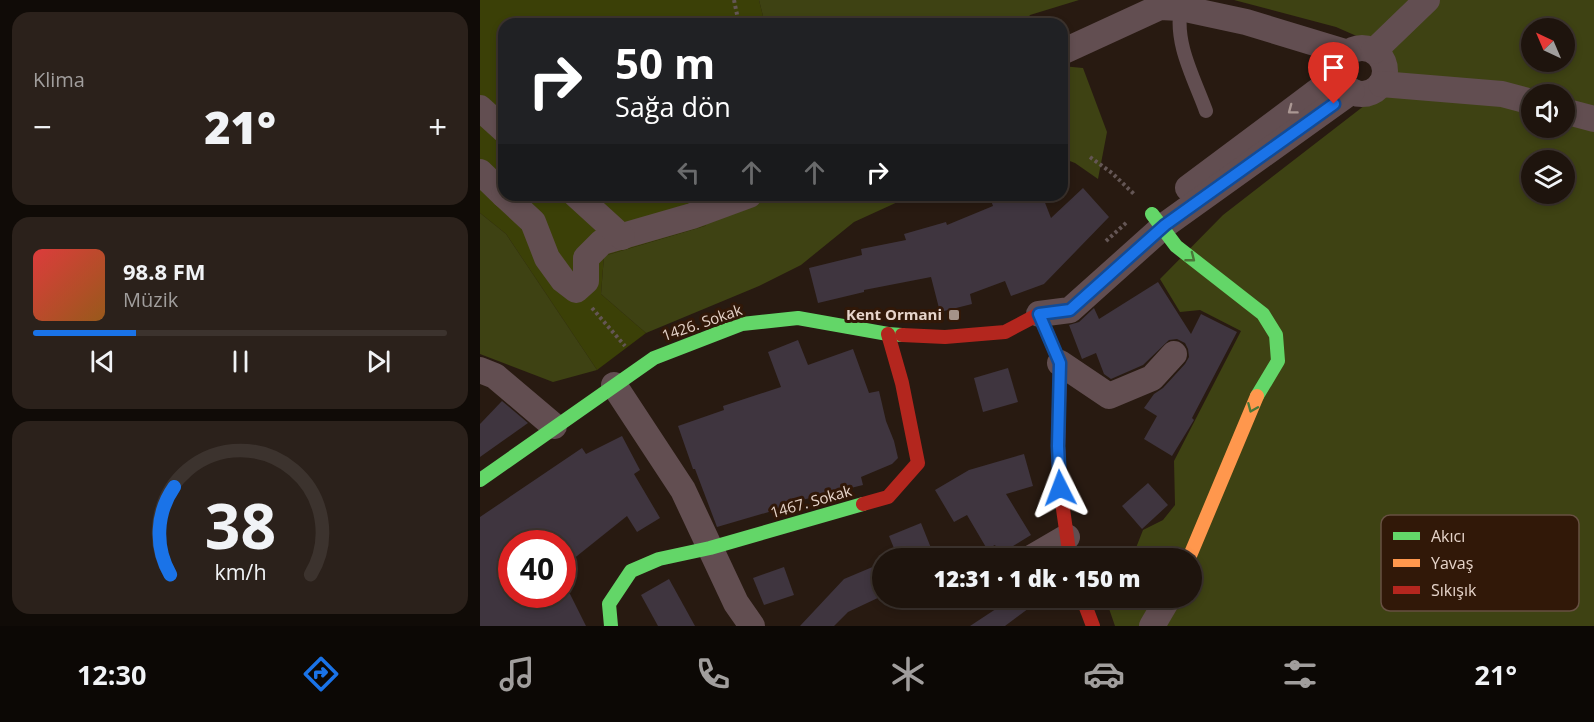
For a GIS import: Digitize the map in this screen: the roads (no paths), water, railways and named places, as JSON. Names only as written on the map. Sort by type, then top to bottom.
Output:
[{"type":"street","points":[[1374,51],[1427,0]]},
{"type":"street","points":[[1068,49],[1160,7],[1185,4],[1246,22],[1346,73],[1366,94],[1373,92],[1381,84],[1385,74],[1382,59],[1374,51],[1362,48],[1346,73],[1157,221],[1070,310],[1039,314],[1060,363],[1058,446],[1060,488],[1068,548]]},
{"type":"street","points":[[1381,84],[1502,94],[1521,99]]},
{"type":"street","points":[[480,108],[498,124]]},
{"type":"street","points":[[1575,114],[1594,119]]},
{"type":"street","points":[[480,172],[498,189]]},
{"type":"street","points":[[510,201],[533,222],[547,258],[563,280],[576,290],[586,281],[586,258],[602,242],[692,216],[733,201]]},
{"type":"street","points":[[583,201],[622,237]]},
{"type":"street","points":[[1157,221],[1176,246],[1263,314],[1276,335],[1278,361],[1256,398],[1193,548]]},
{"type":"street","name":"1426. Sokak","points":[[480,480],[642,365],[654,358],[742,324],[798,318],[888,334],[945,337],[1005,332],[1039,314]]},
{"type":"street","name":"1467. Sokak","points":[[611,626],[609,604],[631,571],[659,559],[710,548],[888,497],[918,464],[902,382],[888,334]]},
{"type":"street","points":[[1060,363],[1109,396],[1152,378],[1174,354]]},
{"type":"street","points":[[480,370],[495,376],[554,426]]},
{"type":"street","points":[[614,385],[683,490],[736,603],[752,626]]},
{"type":"street","points":[[1086,608],[1093,626]]},
{"type":"street","points":[[1152,626],[1163,608]]},
{"type":"lane","points":[[1185,4],[1179,21],[1183,50],[1206,111]]},
{"type":"place","name":"Kent Ormani","points":[[954,315]]}]
